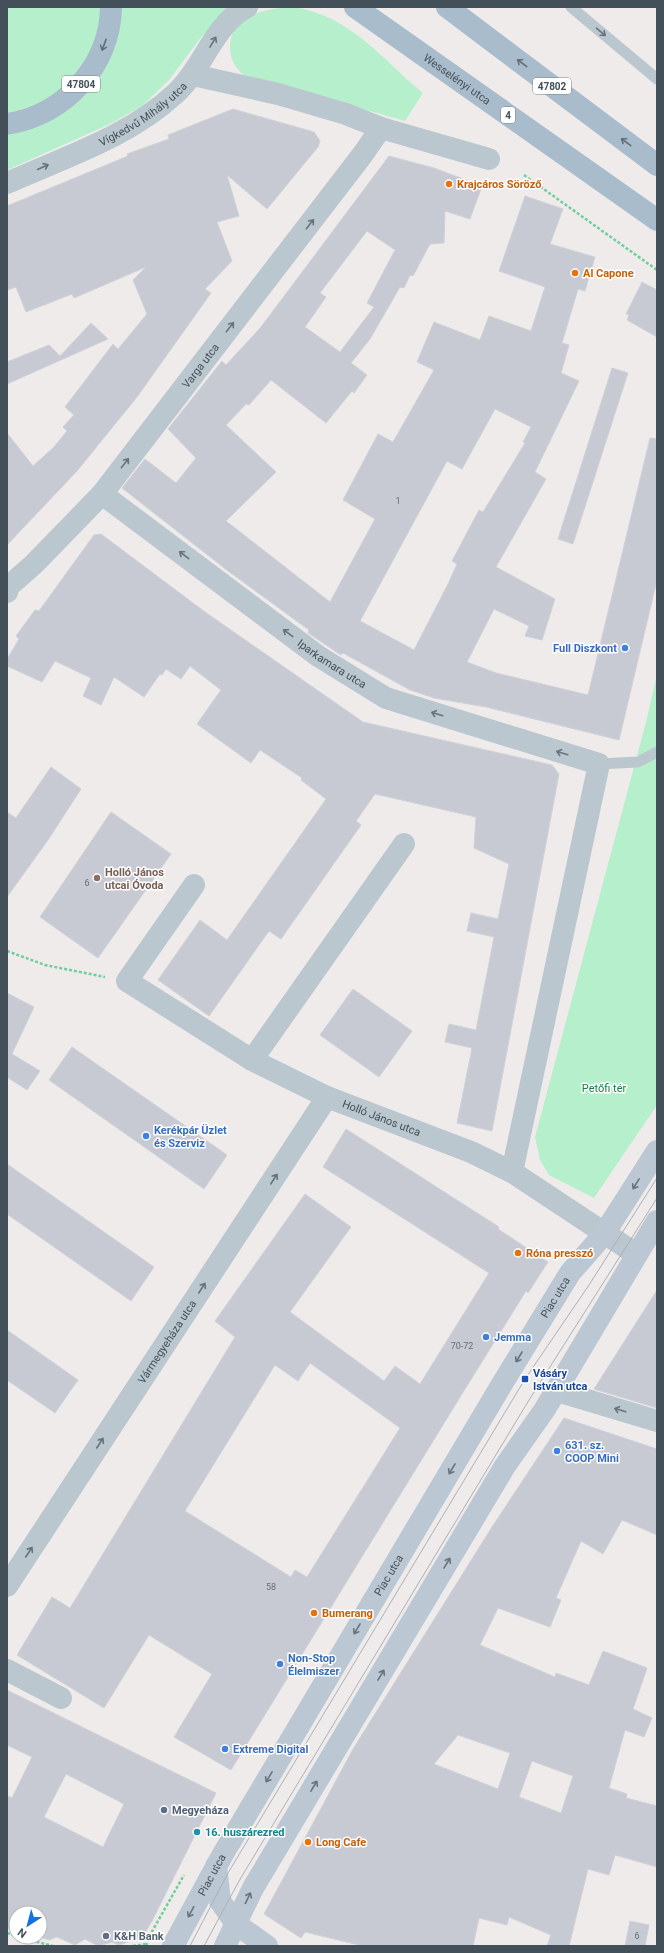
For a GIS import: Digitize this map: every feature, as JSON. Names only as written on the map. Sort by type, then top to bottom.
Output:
[{"type":"main road","name":"47804","points":[[7,124],[23,121],[44,112],[66,98],[82,83],[101,52],[109,28],[111,7]]},
{"type":"main road","name":"47802","points":[[447,7],[657,165]]},
{"type":"main road","name":"Wesselényi utca","points":[[353,8],[657,220]]},
{"type":"street","name":"Vígkedvű Mihály utca","points":[[7,182],[136,124],[159,108],[193,75],[223,26],[233,15],[247,7]]},
{"type":"street","points":[[193,75],[278,94],[346,114],[380,128],[489,159]]},
{"type":"street","name":"Varga utca","points":[[8,588],[34,564],[102,494],[363,154],[380,128]]},
{"type":"street","name":"Iparkamara utca","points":[[102,494],[318,656],[386,698],[599,764]]},
{"type":"street","points":[[512,1172],[599,764]]},
{"type":"street","points":[[252,1060],[404,844]]},
{"type":"street","points":[[127,981],[194,885]]},
{"type":"street","name":"Holló János utca","points":[[127,981],[252,1060],[327,1097],[471,1152],[512,1172],[636,1254]]},
{"type":"street","name":"Vármegyeháza utca","points":[[7,1586],[327,1097]]},
{"type":"street","points":[[604,1234],[657,1151]]},
{"type":"street","points":[[225,1946],[257,1882],[493,1487],[556,1391],[612,1300],[636,1254],[657,1221]]},
{"type":"street","name":"Piac utca","points":[[173,1946],[216,1866],[554,1299],[570,1273],[604,1234]]},
{"type":"street","points":[[556,1391],[657,1422]]},
{"type":"street","points":[[7,1670],[61,1698]]},
{"type":"street","points":[[216,1866],[220,1901],[236,1924],[267,1946]]},
{"type":"lane","points":[[571,7],[657,79]]},
{"type":"lane","points":[[599,764],[638,762],[657,752]]},
{"type":"path","points":[[524,175],[657,270]]},
{"type":"path","points":[[7,952],[45,965],[127,981]]},
{"type":"path","points":[[133,1946],[147,1945],[150,1935],[184,1874]]},
{"type":"green space","points":[[7,7],[101,7],[98,27],[92,46],[84,63],[74,77],[60,90],[45,100],[27,108],[7,113]]},
{"type":"green space","points":[[121,7],[229,7],[199,40],[169,80],[142,106],[110,124],[7,170],[7,134],[40,126],[64,113],[84,97],[102,74]]},
{"type":"green space","points":[[293,7],[314,12],[332,19],[349,29],[364,40],[423,93],[405,121],[241,73],[236,67],[230,52],[231,37],[236,28],[243,21],[261,12],[272,9]]},
{"type":"green space","name":"Petőfi tér","points":[[657,674],[657,1105],[594,1198],[549,1175],[540,1160],[535,1137],[646,722]]},
{"type":"building","points":[[233,109],[314,132],[320,141],[318,147],[267,209],[227,175],[239,216],[217,222],[232,261],[205,289],[211,293],[137,397],[77,471],[7,545],[7,433],[33,466],[54,447],[67,431],[63,427],[74,415],[65,407],[113,344],[118,349],[147,314],[133,280],[146,267],[74,298],[72,294],[26,312],[16,287],[7,290],[7,206],[128,156],[127,154],[169,139],[168,135]]},
{"type":"building","points":[[389,156],[434,168],[482,186],[470,219],[445,211],[444,243],[430,244],[413,276],[410,275],[404,288],[400,287],[370,339],[351,363],[367,375],[354,393],[352,391],[326,423],[271,380],[249,405],[246,404],[226,425],[276,472],[226,521],[330,602],[375,519],[343,500],[378,434],[393,442],[434,370],[417,362],[434,322],[480,340],[489,316],[531,331],[545,287],[499,271],[525,196],[563,209],[550,244],[595,257],[585,291],[578,289],[562,343],[569,345],[561,373],[579,381],[535,472],[546,479],[496,567],[555,599],[542,640],[525,636],[529,626],[494,609],[467,662],[496,673],[588,695],[650,438],[657,439],[657,580],[619,740],[486,707],[434,698],[410,690],[343,653],[341,655],[308,633],[309,630],[228,571],[122,488],[145,459],[176,483],[196,458],[168,429],[222,361],[226,365],[261,327]],"holes":[[[367,231],[395,250],[367,303],[374,307],[340,352],[305,327],[326,297],[320,293]],[[495,409],[531,427],[523,442],[525,443],[483,512],[479,510],[452,561],[457,564],[414,650],[360,621],[447,461],[462,469]]]},
{"type":"building","points":[[642,282],[657,290],[657,337],[627,320],[629,315],[626,314]]},
{"type":"building","points":[[91,323],[108,339],[7,384],[7,362],[49,345],[60,356]]},
{"type":"building","points":[[612,368],[628,373],[573,544],[558,539]]},
{"type":"building","points":[[101,534],[205,612],[363,722],[552,765],[559,774],[492,1131],[457,1123],[472,1048],[445,1042],[449,1024],[476,1030],[494,937],[467,931],[471,913],[498,919],[509,864],[474,848],[476,817],[375,794],[356,821],[361,825],[281,939],[269,931],[209,1016],[158,980],[200,920],[227,940],[326,799],[301,780],[302,778],[260,750],[251,763],[197,724],[221,690],[190,666],[181,679],[166,669],[162,675],[160,674],[144,697],[114,677],[101,705],[83,696],[91,678],[55,661],[42,682],[7,666],[7,659],[19,639],[16,636],[35,610],[39,611],[94,535]]},
{"type":"building","points":[[51,767],[81,789],[48,840],[7,897],[7,812],[16,818]]},
{"type":"building","points":[[111,812],[171,854],[98,958],[40,917]]},
{"type":"building","points":[[353,989],[412,1031],[379,1077],[320,1035]]},
{"type":"building","points":[[7,993],[34,1007],[12,1054],[40,1071],[27,1090],[7,1077]]},
{"type":"building","points":[[72,1047],[227,1155],[204,1189],[49,1080]]},
{"type":"building","points":[[346,1129],[499,1227],[498,1229],[548,1262],[528,1293],[526,1291],[231,1770],[174,1737],[212,1674],[149,1635],[104,1708],[17,1655],[52,1597],[70,1608],[235,1337],[215,1321],[305,1194],[351,1227],[290,1312],[384,1381],[395,1366],[420,1384],[489,1273],[323,1167]],"holes":[[[310,1363],[400,1428],[307,1577],[295,1570],[291,1577],[185,1511],[275,1365],[298,1381]]]},
{"type":"building","points":[[7,1164],[154,1267],[131,1301],[7,1214]]},
{"type":"building","points":[[657,1290],[657,1408],[594,1389]]},
{"type":"building","points":[[7,1330],[78,1380],[55,1413],[7,1380]]},
{"type":"building","points":[[564,1418],[657,1449],[657,1535],[622,1520],[603,1554],[581,1541],[556,1598],[561,1600],[550,1627],[498,1608],[480,1645],[555,1677],[556,1673],[589,1685],[603,1651],[647,1668],[633,1709],[652,1718],[644,1737],[625,1730],[609,1788],[627,1794],[626,1798],[657,1806],[657,1867],[615,1855],[609,1875],[588,1869],[569,1946],[547,1946],[551,1935],[509,1917],[507,1925],[479,1918],[473,1946],[363,1946],[305,1932],[301,1938],[264,1914],[353,1749],[492,1527]],"holes":[[[458,1735],[510,1753],[498,1789],[434,1764]],[[532,1761],[573,1776],[561,1813],[519,1797]]]},
{"type":"building","name":"Megyeháza","points":[[7,1690],[216,1793],[152,1921],[145,1933],[137,1939],[119,1945],[112,1942],[98,1946],[85,1939],[75,1945],[57,1937],[48,1940],[48,1905],[8,1905],[7,1928],[7,1796],[12,1798],[32,1757],[7,1745]],"holes":[[[66,1774],[124,1804],[103,1847],[44,1817]]]},
{"type":"building","points":[[630,1921],[649,1925],[645,1946],[625,1946]]},
{"type":"tram line","points":[[190,1946],[228,1873],[525,1379],[589,1285],[657,1178]]},
{"type":"tram line","points":[[204,1946],[239,1881],[529,1400],[657,1198]]},
{"type":"place","name":"Krajcáros Söröző","points":[[449,184]]},
{"type":"place","name":"Al Capone","points":[[575,273]]},
{"type":"place","name":"Full Diszkont","points":[[625,648]]},
{"type":"place","name":"Holló János utcai Óvoda","points":[[97,878]]},
{"type":"place","name":"Kerékpár Üzlet és Szerviz","points":[[146,1136]]},
{"type":"place","name":"Róna presszó","points":[[518,1253]]},
{"type":"place","name":"Jemma","points":[[486,1337]]},
{"type":"place","name":"Vásáry István utca","points":[[525,1379]]},
{"type":"place","name":"631. sz. COOP Mini","points":[[557,1451]]},
{"type":"place","name":"Bumerang","points":[[314,1613]]},
{"type":"place","name":"Non-Stop Élelmiszer","points":[[280,1664]]},
{"type":"place","name":"Extreme Digital","points":[[225,1749]]},
{"type":"place","name":"Megyeháza","points":[[164,1810]]},
{"type":"place","name":"16. huszárezred","points":[[197,1832]]},
{"type":"place","name":"Long Cafe","points":[[308,1842]]},
{"type":"place","name":"K&H Bank","points":[[106,1936]]}]
